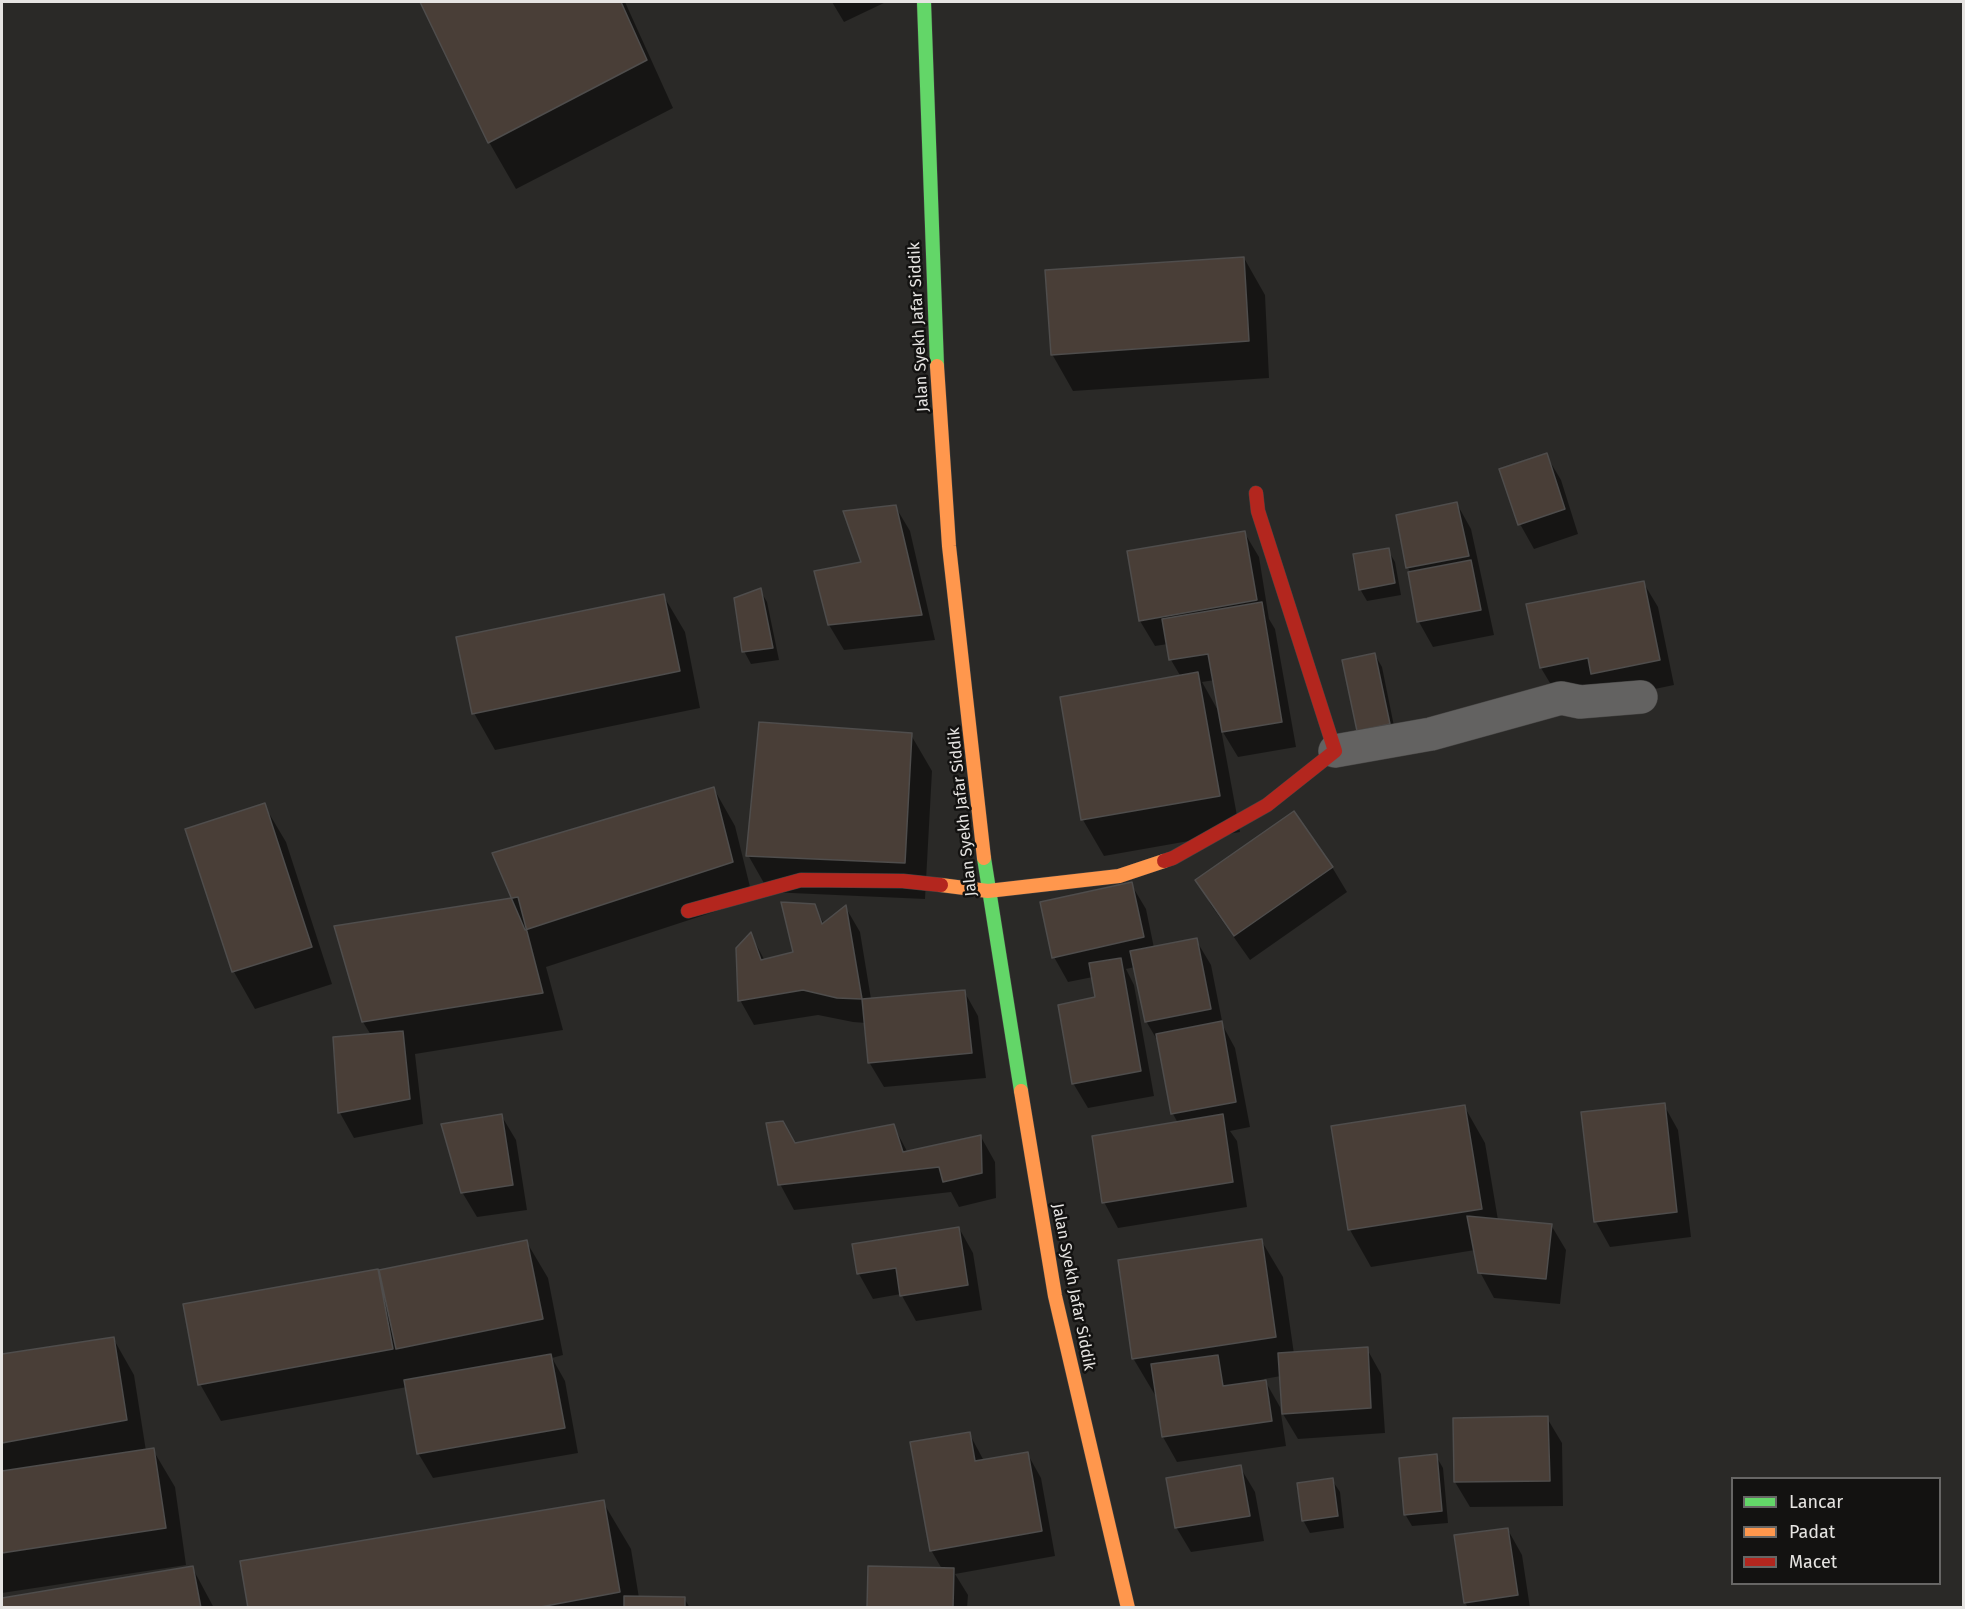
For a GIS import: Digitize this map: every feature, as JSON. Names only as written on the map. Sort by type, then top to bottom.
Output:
[{"type":"main road","name":"Jalan Syekh Jafar Siddik","points":[[924,2],[935,344],[949,546],[988,891],[1055,1296],[1128,1608]]},
{"type":"main road","points":[[688,911],[801,880],[903,881],[988,891],[1119,876],[1173,858],[1267,805],[1335,751],[1258,511],[1256,493]]},
{"type":"street","points":[[1335,751],[1431,734],[1561,698],[1580,702],[1641,697]]},
{"type":"building","points":[[420,2],[621,2],[647,60],[488,143]]},
{"type":"building","points":[[1244,257],[1249,341],[1051,355],[1045,270]]},
{"type":"building","points":[[1547,453],[1565,509],[1518,525],[1499,469]]},
{"type":"building","points":[[1457,502],[1469,556],[1406,568],[1396,515]]},
{"type":"building","points":[[896,505],[922,615],[828,625],[814,571],[861,562],[843,511]]},
{"type":"building","points":[[1245,531],[1257,600],[1139,621],[1127,551]]},
{"type":"building","points":[[1389,548],[1395,583],[1359,590],[1353,554]]},
{"type":"building","points":[[1471,560],[1481,610],[1417,622],[1408,572]]},
{"type":"building","points":[[1644,581],[1660,660],[1591,674],[1588,658],[1540,668],[1526,604]]},
{"type":"building","points":[[761,588],[773,648],[742,652],[734,598]]},
{"type":"building","points":[[664,594],[680,671],[472,714],[456,637]]},
{"type":"building","points":[[1262,602],[1282,722],[1222,732],[1208,654],[1169,660],[1162,619]]},
{"type":"building","points":[[1375,653],[1390,724],[1357,731],[1342,660]]},
{"type":"building","points":[[1198,672],[1220,796],[1081,820],[1060,697]]},
{"type":"building","points":[[759,722],[912,733],[905,863],[746,856]]},
{"type":"building","points":[[714,787],[733,862],[525,930],[492,853]]},
{"type":"building","points":[[265,803],[312,947],[232,972],[185,829]]},
{"type":"building","points":[[1294,811],[1333,867],[1234,936],[1195,880]]},
{"type":"building","points":[[1132,882],[1144,937],[1052,958],[1040,902]]},
{"type":"building","points":[[518,897],[543,993],[362,1022],[334,926]]},
{"type":"building","points":[[781,902],[815,904],[822,924],[846,905],[862,999],[837,998],[803,990],[738,1001],[736,948],[751,932],[761,960],[793,952]]},
{"type":"building","points":[[1197,938],[1211,1009],[1145,1022],[1130,951]]},
{"type":"building","points":[[1121,958],[1141,1071],[1072,1084],[1058,1005],[1095,997],[1089,963]]},
{"type":"building","points":[[965,990],[972,1053],[868,1063],[862,999]]},
{"type":"building","points":[[1222,1021],[1236,1102],[1171,1114],[1156,1034]]},
{"type":"building","points":[[403,1031],[410,1099],[338,1113],[333,1037]]},
{"type":"building","points":[[1665,1103],[1677,1212],[1594,1222],[1581,1112]]},
{"type":"building","points":[[1465,1105],[1482,1209],[1348,1230],[1331,1126]]},
{"type":"building","points":[[502,1114],[513,1185],[461,1193],[441,1124]]},
{"type":"building","points":[[1223,1114],[1233,1182],[1102,1203],[1092,1136]]},
{"type":"building","points":[[783,1121],[795,1143],[894,1124],[903,1152],[981,1135],[982,1173],[943,1182],[939,1167],[778,1185],[766,1123]]},
{"type":"building","points":[[1467,1216],[1552,1224],[1546,1279],[1478,1273]]},
{"type":"building","points":[[959,1227],[968,1285],[900,1296],[896,1268],[857,1274],[852,1244]]},
{"type":"building","points":[[1262,1239],[1276,1337],[1132,1359],[1118,1260]]},
{"type":"building","points":[[527,1240],[543,1319],[396,1349],[379,1270]]},
{"type":"building","points":[[378,1269],[393,1349],[198,1385],[183,1304]]},
{"type":"building","points":[[114,1337],[127,1420],[2,1443],[2,1354]]},
{"type":"building","points":[[1368,1347],[1371,1408],[1282,1414],[1278,1353]]},
{"type":"building","points":[[551,1354],[565,1428],[417,1454],[404,1380]]},
{"type":"building","points":[[1218,1355],[1223,1386],[1266,1380],[1272,1421],[1162,1437],[1151,1364]]},
{"type":"building","points":[[1548,1416],[1550,1481],[1454,1482],[1453,1418]]},
{"type":"building","points":[[970,1432],[975,1461],[1028,1452],[1042,1531],[930,1551],[910,1442]]},
{"type":"building","points":[[154,1448],[166,1528],[2,1553],[2,1471]]},
{"type":"building","points":[[1437,1454],[1442,1511],[1404,1515],[1399,1458]]},
{"type":"building","points":[[1241,1465],[1250,1516],[1175,1528],[1166,1478]]},
{"type":"building","points":[[1333,1478],[1338,1516],[1302,1521],[1297,1483]]},
{"type":"building","points":[[604,1500],[620,1592],[535,1608],[248,1608],[240,1561]]},
{"type":"building","points":[[1508,1528],[1518,1595],[1464,1603],[1454,1535]]},
{"type":"building","points":[[193,1566],[201,1608],[2,1608],[2,1598]]},
{"type":"building","points":[[868,1566],[954,1568],[953,1608],[867,1608]]},
{"type":"building","points":[[624,1596],[685,1597],[685,1608],[624,1608]]},
{"type":"traffic: fast","points":[[924,2],[937,366]]},
{"type":"traffic: fast","points":[[984,858],[1021,1091]]},
{"type":"traffic: slow","points":[[937,366],[949,546],[984,858]]},
{"type":"traffic: slow","points":[[941,885],[988,891],[1119,876],[1164,861]]},
{"type":"traffic: slow","points":[[1021,1091],[1055,1296],[1128,1608]]},
{"type":"traffic: jam","points":[[1164,861],[1267,805],[1335,751],[1258,511],[1256,493]]},
{"type":"traffic: jam","points":[[688,911],[801,880],[903,881],[941,885]]}]
